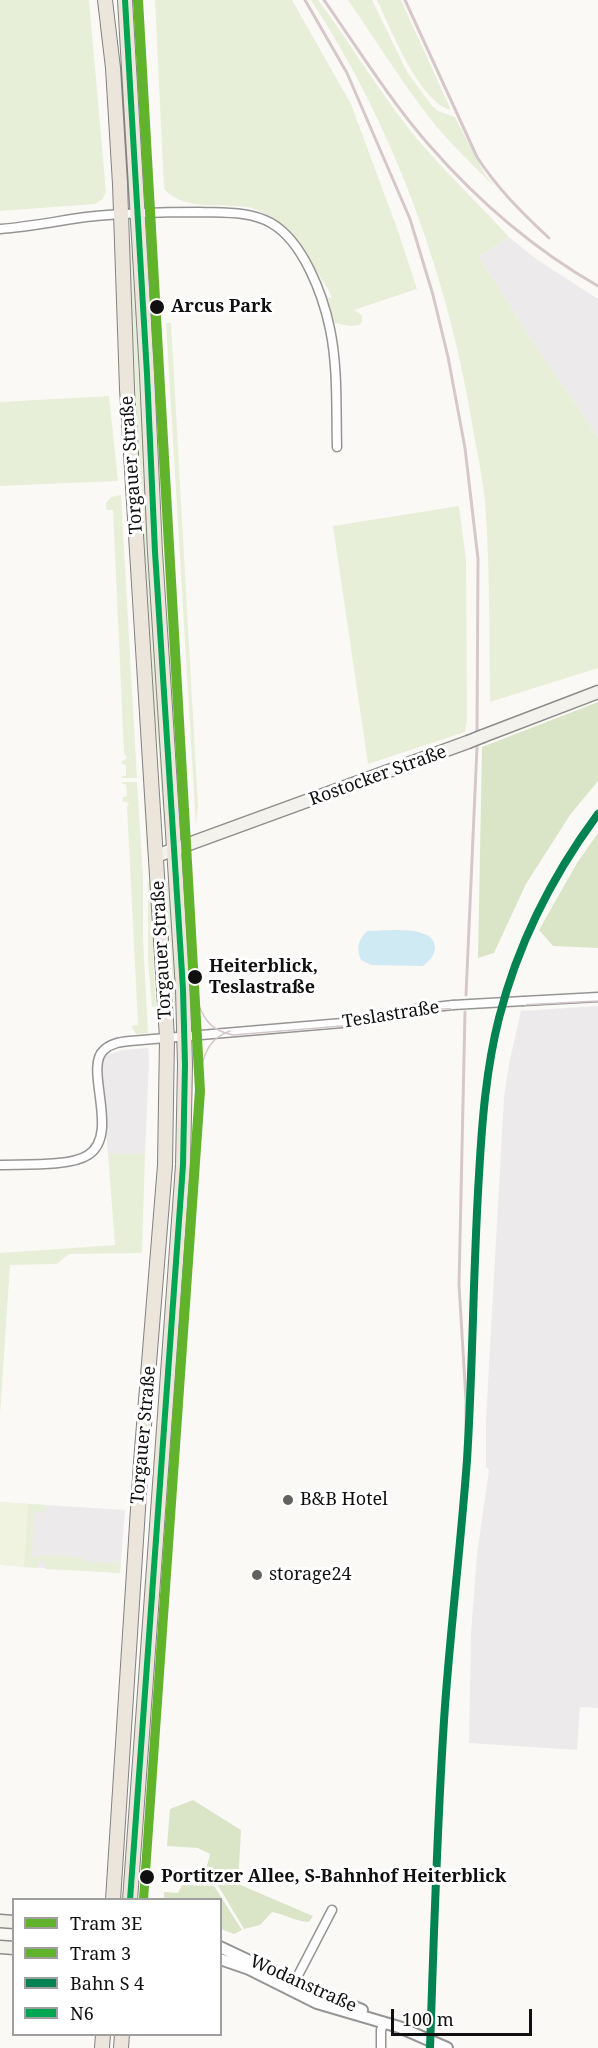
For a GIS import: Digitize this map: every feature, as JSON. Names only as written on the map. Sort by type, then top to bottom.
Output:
[{"type":"main road","name":"Torgauer Straße","points":[[105,0],[113,68],[127,389],[167,1038],[165,1165],[141,1462],[113,1898]]},
{"type":"main road","name":"Torgauer Straße","points":[[125,0],[155,552],[185,1036],[183,1165],[130,1898]]},
{"type":"main road","name":"Rostocker Straße","points":[[156,856],[598,692]]},
{"type":"street","points":[[0,229],[137,212],[236,213],[272,223],[287,236],[312,274],[330,330],[337,447]]},
{"type":"street","name":"Teslastraße","points":[[0,1165],[49,1164],[72,1161],[88,1155],[99,1143],[102,1128],[98,1062],[104,1049],[114,1044],[354,1022],[417,1009],[453,1005],[598,997]]},
{"type":"street","points":[[292,1986],[332,1910]]},
{"type":"street","name":"Wodanstraße","points":[[222,1948],[292,1986]]},
{"type":"street","name":"Wodanstraße","points":[[222,1960],[365,2011],[384,2022],[447,2048]]},
{"type":"street","points":[[381,2048],[381,2030],[384,2022]]},
{"type":"shaded area","points":[[509,237],[536,259],[598,299],[598,437],[534,344],[479,257]]},
{"type":"shaded area","points":[[598,1006],[598,1708],[580,1707],[577,1750],[469,1743],[471,1633],[477,1554],[489,1470],[486,1467],[486,1419],[504,1097],[509,1064],[521,1011]]},
{"type":"shaded area","points":[[148,1048],[145,1154],[108,1154],[101,1063],[107,1055],[122,1050]]},
{"type":"shaded area","points":[[0,1502],[125,1510],[120,1573],[0,1565]]},
{"type":"green space","points":[[0,0],[89,0],[106,192],[103,199],[95,204],[0,211]]},
{"type":"green space","points":[[155,0],[292,0],[351,104],[417,289],[354,310],[362,315],[362,322],[359,325],[334,323],[328,298],[332,298],[329,291],[297,243],[277,222],[252,208],[187,202],[179,200],[164,189]]},
{"type":"green space","points":[[311,0],[318,0],[417,139],[509,237],[479,257],[534,344],[598,437],[598,668],[490,702],[489,577],[485,502],[464,378],[450,321],[434,264],[394,154],[369,101]]},
{"type":"green space","points":[[348,0],[372,0],[407,72],[432,106],[438,111],[455,117],[484,173],[494,186],[464,157],[424,111]]},
{"type":"green space","points":[[377,0],[401,0],[451,110],[439,104],[428,94],[417,79]]},
{"type":"green space","points":[[128,244],[131,244],[138,354],[143,387],[167,835],[164,825],[158,743],[152,702]]},
{"type":"green space","points":[[166,323],[171,323],[198,806],[196,826]]},
{"type":"green space","points":[[157,334],[185,829],[179,820],[178,811],[152,335]]},
{"type":"green space","points":[[109,396],[118,481],[0,486],[0,402]]},
{"type":"green space","points":[[121,495],[137,778],[122,778],[126,776],[126,765],[121,762],[127,758],[124,753],[113,510],[106,510],[106,503],[111,497]]},
{"type":"green space","points":[[127,499],[131,503],[151,853],[147,855]]},
{"type":"green space","points":[[459,506],[466,560],[467,720],[465,732],[368,764],[333,526]]},
{"type":"green space","points":[[598,702],[598,781],[570,815],[526,884],[494,953],[478,958],[482,747]]},
{"type":"green space","points":[[122,782],[137,782],[143,875],[143,939],[148,1033],[136,1034],[131,1026],[138,1025],[127,807],[129,803],[122,801],[123,797],[127,796],[126,784]]},
{"type":"green space","points":[[598,833],[598,948],[553,946],[539,930],[577,863]]},
{"type":"green space","points":[[153,882],[156,1007],[152,1007],[148,960],[148,883]]},
{"type":"green space","points":[[165,882],[172,882],[179,1005],[174,1006],[171,948],[164,899]]},
{"type":"green space","points":[[108,1154],[145,1154],[142,1253],[69,1254],[57,1264],[10,1265],[0,1415],[0,1253],[115,1245]]},
{"type":"green space","points":[[0,1502],[28,1504],[24,1567],[0,1565]]},
{"type":"green space","points":[[28,1504],[46,1505],[45,1512],[34,1512],[32,1557],[47,1555],[82,1558],[82,1561],[121,1563],[120,1573],[45,1569],[46,1562],[39,1561],[37,1568],[24,1567]]},
{"type":"green space","points":[[193,1800],[241,1830],[238,1884],[313,1916],[309,1922],[272,1912],[260,1925],[244,1929],[216,1882],[215,1876],[206,1870],[210,1854],[198,1848],[167,1846],[170,1809]]},
{"type":"green space","points":[[182,1885],[214,1886],[222,1898],[164,1898],[164,1892],[178,1893]]},
{"type":"green space","points":[[222,1899],[242,1930],[234,1934],[222,1929]]},
{"type":"water","points":[[367,931],[418,932],[432,940],[435,947],[434,953],[423,966],[371,965],[361,960],[358,948]]},
{"type":"tram line","name":"3E","points":[[140,0],[202,1091],[145,1898]]},
{"type":"tram line","name":"3","points":[[136,1],[198,1090],[142,1898]]},
{"type":"tram line","points":[[198,1003],[211,1025],[233,1035],[354,1025],[442,1009],[598,1001]]},
{"type":"tram line","points":[[201,1068],[210,1045],[218,1037],[230,1031]]},
{"type":"railway","points":[[305,0],[347,73],[410,219],[433,295],[448,357],[465,448],[478,559],[477,731]]},
{"type":"railway","points":[[324,0],[401,110],[447,165],[529,240],[598,286]]},
{"type":"railway","points":[[405,0],[477,157],[510,200],[549,238]]},
{"type":"railway","points":[[466,995],[477,747]]},
{"type":"railway","points":[[465,1012],[459,1285],[466,1400],[466,1466]]},
{"type":"transit line","name":"N6","points":[[125,0],[155,552],[183,989],[185,1065],[183,1165],[130,1898]]},
{"type":"transit line","points":[[430,2048],[442,1749],[467,1460],[477,1211],[488,1076],[499,1018],[516,963],[551,886],[598,814]]},
{"type":"place","name":"Arcus Park","points":[[157,307]]},
{"type":"place","name":"Heiterblick, Teslastraße","points":[[195,977]]},
{"type":"place","name":"B&B Hotel","points":[[288,1500]]},
{"type":"place","name":"storage24","points":[[257,1575]]},
{"type":"place","name":"Portitzer Allee, S-Bahnhof Heiterblick","points":[[147,1877]]}]
